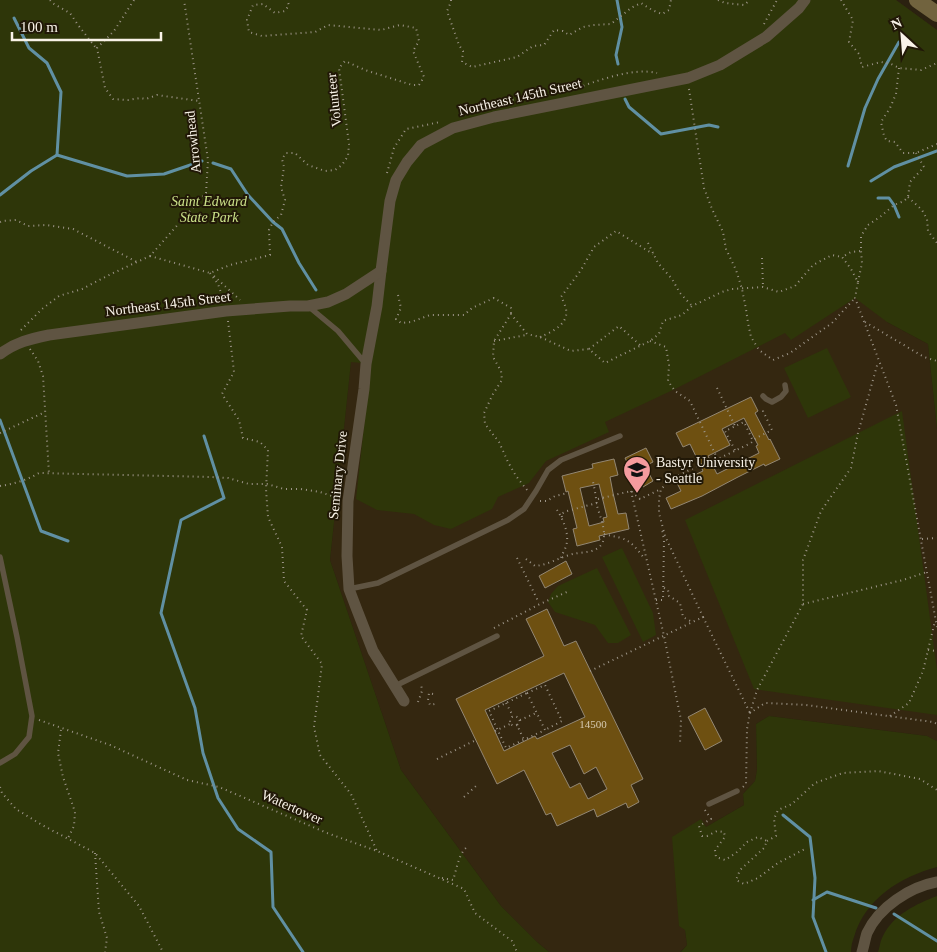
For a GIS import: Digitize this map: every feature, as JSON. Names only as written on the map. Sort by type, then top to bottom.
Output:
[{"type":"main road","points":[[917,0],[937,14]]},
{"type":"street","name":"Northeast 145th Street","points":[[0,354],[24,340],[229,306],[308,306],[328,302],[346,294],[380,271],[390,201],[396,180],[407,162],[421,145],[453,128],[494,117],[688,78],[720,65],[766,37],[806,0]]},
{"type":"street","name":"Seminary Drive","points":[[380,271],[377,306],[366,364],[348,501],[347,556],[349,589],[373,652],[404,701]]},
{"type":"street","points":[[862,952],[867,933],[878,916],[896,900],[916,889],[937,882]]},
{"type":"lane","points":[[308,306],[338,331],[366,364]]},
{"type":"lane","points":[[764,397],[772,402],[781,397],[786,391],[785,385]]},
{"type":"lane","points":[[349,589],[378,583],[508,520],[524,509],[548,470],[562,460],[620,436]]},
{"type":"lane","points":[[0,558],[32,716],[29,737],[15,754],[0,763]]},
{"type":"lane","points":[[395,686],[497,636]]},
{"type":"lane","points":[[707,806],[737,791]]},
{"type":"path","points":[[50,0],[70,13],[97,49],[105,88],[114,99],[146,99],[157,95],[199,101]]},
{"type":"path","points":[[97,49],[114,31],[134,0]]},
{"type":"path","name":"Arrowhead","points":[[27,331],[17,334],[42,309],[59,296],[82,289],[150,256],[206,192],[208,160],[184,0]]},
{"type":"path","name":"Volunteer","points":[[210,273],[230,265],[270,254],[269,230],[273,222],[281,215],[285,200],[281,187],[284,167],[282,158],[286,153],[295,153],[308,166],[325,171],[335,170],[342,165],[348,156],[349,144],[339,68],[345,61],[365,70],[412,85],[419,85],[424,77],[413,50],[419,41],[416,28],[400,26],[380,30],[328,25],[315,32],[262,36],[249,32],[248,20],[253,6],[263,4],[275,13],[285,11],[289,5],[287,0]]},
{"type":"path","points":[[451,0],[447,11],[463,51],[462,62],[472,67],[517,57],[533,46],[544,45],[554,30],[563,31],[569,35],[583,27],[611,24],[631,8],[641,3],[662,14],[669,10],[671,0]]},
{"type":"path","points":[[718,0],[725,3],[744,5],[750,0]]},
{"type":"path","points":[[764,24],[777,0]]},
{"type":"path","points":[[841,0],[853,20],[849,42],[858,54],[862,67],[881,62],[898,68],[921,70],[937,63]]},
{"type":"path","points":[[898,68],[896,94],[890,108],[880,122],[884,136],[887,140],[895,142],[903,153],[916,153],[937,144]]},
{"type":"path","points":[[573,90],[620,75],[647,70],[664,75]]},
{"type":"path","points":[[688,78],[704,188],[723,232],[726,249],[742,289],[751,337],[759,350],[773,360],[790,353],[832,324],[855,298],[862,263],[861,236],[868,225],[908,197],[910,182],[924,167],[916,153]]},
{"type":"path","points":[[464,115],[486,103],[549,95]]},
{"type":"path","points":[[386,177],[394,148],[406,129],[440,122]]},
{"type":"path","points":[[908,197],[922,210],[928,231],[936,242]]},
{"type":"path","points":[[0,222],[16,220],[28,226],[46,225],[73,229],[137,262]]},
{"type":"path","points":[[540,337],[554,330],[565,320],[566,309],[561,297],[581,270],[594,247],[616,231],[654,254]]},
{"type":"path","points":[[648,243],[658,263],[692,306]]},
{"type":"path","points":[[842,258],[851,252],[861,251]]},
{"type":"path","points":[[589,349],[605,363],[650,341],[660,334],[663,321],[682,315],[692,306],[732,289],[763,287],[779,292],[795,286],[813,265],[832,255],[842,258],[858,282]]},
{"type":"path","points":[[150,256],[210,273],[241,301],[229,306]]},
{"type":"path","points":[[762,258],[763,287]]},
{"type":"path","points":[[210,273],[229,306],[234,372],[222,394],[239,420],[243,438],[260,442],[268,450],[268,517],[282,547],[284,582],[307,610],[301,636],[322,664],[314,727],[320,755],[351,794],[376,851]]},
{"type":"path","points":[[398,295],[401,308],[396,319],[400,323],[412,322],[430,315],[464,314],[472,308],[494,298],[511,308],[511,314],[494,341],[493,357],[501,370],[502,380],[484,413],[485,424],[500,442],[516,476],[532,496],[539,501],[544,501],[568,493]]},
{"type":"path","points":[[855,298],[896,405],[937,627]]},
{"type":"path","points":[[511,314],[527,334]]},
{"type":"path","points":[[864,321],[924,357],[937,362]]},
{"type":"path","points":[[494,341],[527,334],[540,337],[571,351],[589,349],[619,326],[640,345]]},
{"type":"path","points":[[650,341],[666,347],[669,365],[668,381],[675,391],[690,402],[717,458]]},
{"type":"path","points":[[29,347],[38,361],[43,376],[49,474]]},
{"type":"path","points":[[737,791],[746,784],[747,729],[757,690],[803,604],[803,560],[821,511],[851,468],[858,433],[879,360]]},
{"type":"path","points":[[717,388],[735,426]]},
{"type":"path","points":[[631,491],[640,499],[661,489],[673,478],[751,443],[756,438],[772,430],[763,412],[764,397]]},
{"type":"path","points":[[0,433],[45,412]]},
{"type":"path","points":[[735,450],[725,431],[744,422],[753,441]]},
{"type":"path","points":[[0,486],[32,478],[39,473],[211,477],[228,478],[249,484],[267,484],[284,489],[320,492],[348,501]]},
{"type":"path","points":[[526,559],[535,566],[544,565],[561,558],[596,549],[603,543],[604,534],[593,482]]},
{"type":"path","points":[[656,600],[664,600],[664,540],[659,513],[661,489]]},
{"type":"path","points":[[596,499],[631,491]]},
{"type":"path","points":[[631,491],[681,720],[680,743]]},
{"type":"path","points":[[562,519],[562,514],[567,511],[597,504]]},
{"type":"path","points":[[557,510],[562,519],[567,538],[561,558]]},
{"type":"path","points":[[661,524],[703,617],[750,713]]},
{"type":"path","points":[[604,534],[628,541],[647,561]]},
{"type":"path","points":[[921,540],[937,538]]},
{"type":"path","points":[[517,558],[540,604]]},
{"type":"path","points":[[803,604],[903,580],[927,572]]},
{"type":"path","points":[[664,588],[668,590],[669,596],[680,603],[683,616],[692,622]]},
{"type":"path","points":[[494,628],[569,591]]},
{"type":"path","points":[[590,671],[703,617]]},
{"type":"path","points":[[890,716],[909,703],[923,671],[935,618]]},
{"type":"path","points":[[928,650],[937,651]]},
{"type":"path","points":[[418,702],[422,691],[421,682]]},
{"type":"path","points":[[544,684],[562,721],[506,748],[488,711],[527,693],[544,684]]},
{"type":"path","points":[[433,694],[429,693],[428,700],[430,705],[435,704]]},
{"type":"path","points":[[527,693],[545,730]]},
{"type":"path","points":[[506,703],[513,716],[517,716],[520,720]]},
{"type":"path","points":[[750,713],[765,703],[806,704],[937,724]]},
{"type":"path","points":[[517,725],[520,720],[536,712]]},
{"type":"path","points":[[510,724],[513,716]]},
{"type":"path","name":"Watertower","points":[[31,719],[110,744],[187,780],[219,787],[464,889],[475,913],[512,941],[517,952]]},
{"type":"path","points":[[496,730],[510,724],[517,725]]},
{"type":"path","points":[[517,725],[524,740]]},
{"type":"path","points":[[62,728],[58,753],[63,777],[75,812],[74,826],[68,838]]},
{"type":"path","points":[[437,759],[476,740]]},
{"type":"path","points":[[805,849],[778,863],[758,878],[744,884],[736,880],[740,870],[764,848],[767,841],[776,836],[774,819],[778,810],[792,804],[815,783],[843,773],[878,771],[920,779],[937,790]]},
{"type":"path","points":[[464,798],[476,786]]},
{"type":"path","points":[[0,787],[1,794],[16,809],[95,853],[139,906],[163,952]]},
{"type":"path","points":[[707,806],[711,819],[699,826],[702,836],[707,836],[717,831],[724,832],[725,837],[715,850],[716,857],[725,860],[736,853],[747,842],[758,837],[767,841]]},
{"type":"path","points":[[453,880],[460,856],[468,846]]},
{"type":"path","points":[[95,853],[100,912],[107,938],[105,952]]},
{"type":"path","points":[[437,877],[453,880],[457,886]]},
{"type":"shaded area","name":"Bastyr University - Seattle","points":[[896,0],[937,30],[887,322],[928,344],[937,429],[937,741],[927,736],[769,716],[756,724],[757,770],[755,781],[743,794],[744,805],[706,827],[701,820],[685,930],[687,945],[680,952],[549,952],[501,906],[401,770],[330,560],[351,361]]},
{"type":"green space","name":"Saint Edward State Park","points":[[0,0],[896,0],[937,30],[937,429],[928,344],[887,322],[855,298],[791,340],[785,333],[605,422],[609,432],[546,461],[529,483],[498,497],[492,509],[451,529],[434,525],[414,514],[377,510],[356,499],[371,364],[351,362],[330,560],[401,770],[501,906],[549,952],[0,952]]},
{"type":"green space","points":[[827,348],[851,397],[808,418],[784,368]]},
{"type":"green space","points":[[902,411],[937,670],[937,715],[754,689],[685,520]]},
{"type":"green space","points":[[622,548],[653,613],[656,635],[643,642],[602,557]]},
{"type":"green space","points":[[597,568],[631,635],[618,643],[608,643],[595,625],[555,612],[548,602],[551,594],[558,586]]},
{"type":"green space","points":[[769,716],[927,736],[937,741],[937,867],[923,871],[897,884],[875,901],[859,923],[851,946],[851,952],[681,952],[687,945],[685,930],[679,926],[672,837],[701,819],[706,827],[744,805],[743,794],[755,781],[757,770],[756,724]]},
{"type":"green space","points":[[937,896],[937,952],[878,952],[887,929],[899,916]]},
{"type":"building","points":[[751,397],[758,411],[755,413],[780,459],[765,466],[764,464],[702,496],[671,509],[666,498],[681,491],[677,483],[703,471],[690,444],[683,447],[676,433]],"holes":[[[744,418],[758,445],[756,446],[759,453],[717,474],[708,456],[730,445],[722,429]]]},
{"type":"building","points":[[646,448],[653,462],[645,466],[653,481],[643,487],[635,471],[632,472],[625,458]]},
{"type":"building","points":[[614,459],[618,475],[610,477],[613,493],[618,514],[626,513],[629,529],[599,536],[600,540],[577,546],[573,529],[577,528],[568,491],[566,492],[562,476],[593,468],[592,464]],"holes":[[[599,484],[607,517],[603,518],[604,522],[589,526],[580,488]]]},
{"type":"building","points":[[566,561],[572,574],[545,588],[539,576]]},
{"type":"building","points":[[547,609],[564,646],[576,641],[643,779],[631,785],[639,802],[628,808],[626,803],[597,817],[594,809],[557,826],[551,813],[546,815],[524,770],[497,784],[456,699],[544,656],[526,619]],"holes":[[[564,673],[585,717],[537,739],[535,736],[504,751],[485,710]],[[570,745],[584,774],[596,767],[607,789],[588,799],[580,783],[570,788],[552,753]]]},
{"type":"building","points":[[705,708],[722,741],[705,750],[688,717]]},
{"type":"waterway","points":[[617,0],[622,27],[616,55],[618,64]]},
{"type":"waterway","points":[[14,18],[29,48],[47,63],[61,92],[57,155]]},
{"type":"waterway","points":[[848,166],[865,108],[878,79],[899,42]]},
{"type":"waterway","points":[[625,99],[629,107],[661,134],[709,125],[718,127]]},
{"type":"waterway","points":[[871,181],[894,167],[937,151]]},
{"type":"waterway","points":[[0,195],[31,171],[57,155],[127,176],[164,174],[202,161]]},
{"type":"waterway","points":[[213,163],[231,169],[248,195],[282,229],[299,263],[316,290]]},
{"type":"waterway","points":[[878,198],[889,198],[899,217]]},
{"type":"waterway","points":[[0,420],[41,531],[68,541]]},
{"type":"waterway","points":[[204,436],[224,498],[181,520],[161,613],[195,708],[203,753],[218,798],[238,829],[271,852],[273,907],[303,952]]},
{"type":"waterway","points":[[783,815],[810,837],[815,878],[813,917],[826,952]]},
{"type":"waterway","points":[[813,900],[827,892],[876,908]]},
{"type":"waterway","points":[[894,914],[937,941]]},
{"type":"place","name":"Bastyr University - Seattle","points":[[637,494]]}]
